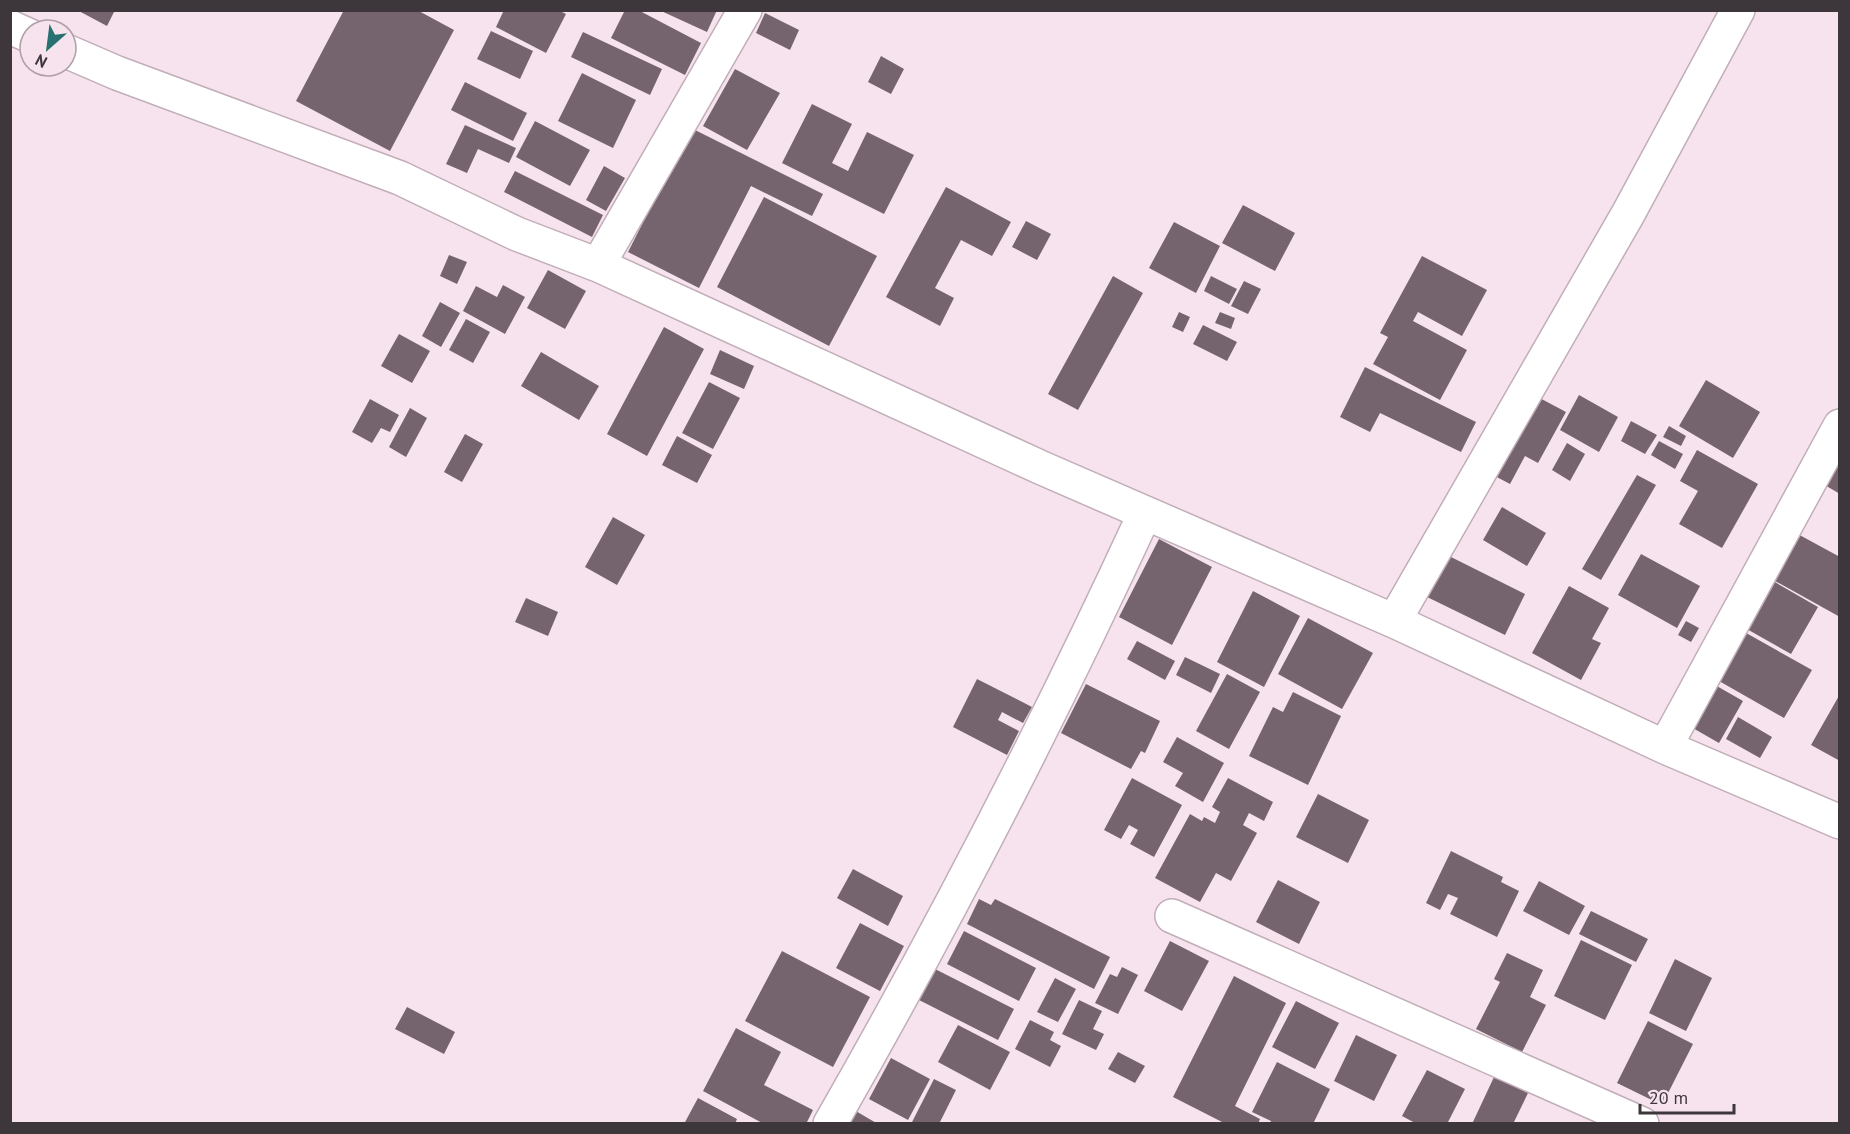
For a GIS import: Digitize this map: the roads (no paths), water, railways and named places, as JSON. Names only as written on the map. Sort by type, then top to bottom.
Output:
[{"type":"street","points":[[598,265],[745,10]]},
{"type":"street","points":[[1394,621],[1628,214],[1738,10]]},
{"type":"street","points":[[78,56],[117,73],[400,178],[517,234],[598,265],[1145,513],[1394,621],[1665,747],[1839,822]]},
{"type":"street","points":[[1665,747],[1839,426]]},
{"type":"street","points":[[830,1124],[882,1034],[1070,675],[1145,513]]},
{"type":"street","points":[[1172,916],[1642,1124]]}]
